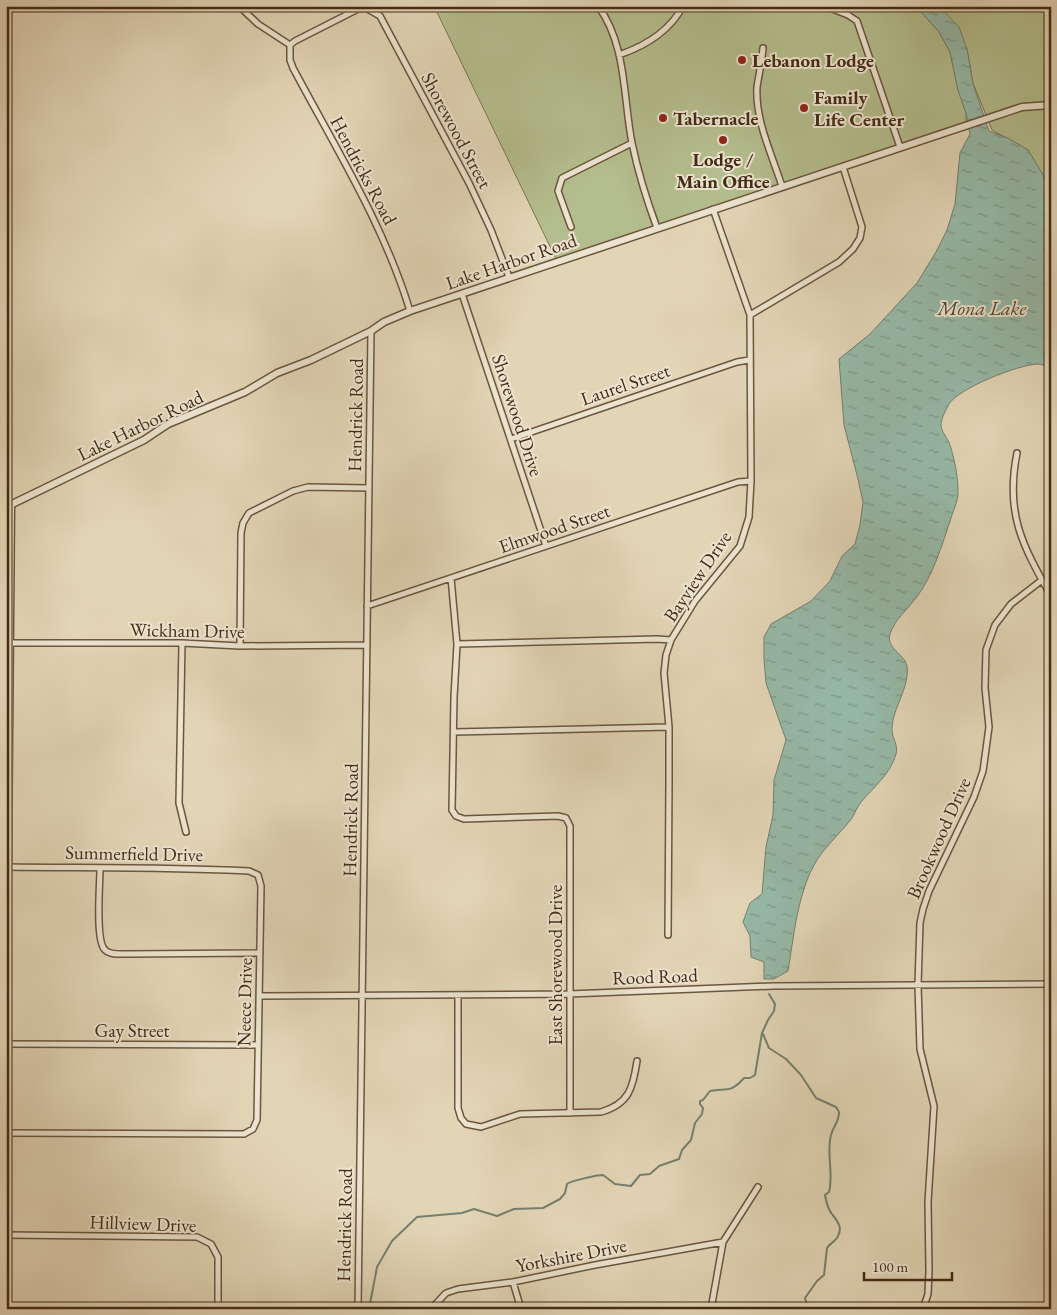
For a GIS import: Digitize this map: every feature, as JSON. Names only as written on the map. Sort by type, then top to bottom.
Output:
[{"type":"street","points":[[239,6],[258,24],[290,45],[358,8],[366,7]]},
{"type":"street","points":[[598,6],[604,15],[619,55],[632,143],[645,194],[657,228]]},
{"type":"street","points":[[603,6],[604,15]]},
{"type":"street","points":[[619,55],[647,43],[667,28],[683,6]]},
{"type":"street","points":[[825,6],[848,15],[857,22],[900,148]]},
{"type":"street","name":"Shorewood Street","points":[[366,7],[380,16],[464,174],[491,230],[509,277]]},
{"type":"street","name":"Hendricks Road","points":[[290,45],[290,60],[293,68],[377,226],[396,266],[410,311]]},
{"type":"street","points":[[763,48],[762,67],[757,88],[760,119],[782,186]]},
{"type":"street","name":"Lake Harbor Road","points":[[9,506],[144,440],[168,424],[245,392],[276,373],[310,360],[371,331],[384,322],[410,311],[1022,107],[1051,106]]},
{"type":"street","points":[[571,227],[558,191],[562,178],[632,143]]},
{"type":"street","points":[[750,315],[839,262],[853,249],[860,238],[862,227],[843,167]]},
{"type":"street","name":"Bayview Drive","points":[[668,935],[668,727],[664,672],[666,655],[671,640],[695,601],[740,546],[749,517],[751,481],[750,315],[713,209]]},
{"type":"street","name":"Shorewood Drive","points":[[462,294],[546,546]]},
{"type":"street","name":"Hendrick Road","points":[[358,1309],[371,331]]},
{"type":"street","name":"Laurel Street","points":[[511,439],[728,365],[749,360]]},
{"type":"street","points":[[1017,453],[1014,471],[1014,509],[1018,531],[1025,549],[1051,596]]},
{"type":"street","name":"Elmwood Street","points":[[367,606],[738,482],[751,481]]},
{"type":"street","points":[[240,646],[241,533],[242,523],[250,513],[293,491],[308,488],[369,488]]},
{"type":"street","points":[[6,1083],[9,506]]},
{"type":"street","points":[[451,578],[457,644],[454,732],[668,727]]},
{"type":"street","name":"Brookwood Drive","points":[[923,1309],[928,1294],[928,1202],[934,1106],[920,1049],[919,932],[923,909],[974,797],[983,771],[988,727],[985,688],[986,650],[995,625],[1011,604],[1042,580]]},
{"type":"street","points":[[457,644],[671,640]]},
{"type":"street","name":"Wickham Drive","points":[[8,643],[182,643],[240,646],[367,645]]},
{"type":"street","points":[[182,643],[179,803],[186,832]]},
{"type":"street","name":"East Shorewood Drive","points":[[454,732],[452,810],[456,816],[464,818],[558,816],[566,818],[570,826],[570,1113]]},
{"type":"street","name":"Summerfield Drive","points":[[8,866],[100,869],[209,869],[249,871],[258,875]]},
{"type":"street","points":[[100,869],[100,943],[105,950],[112,954],[260,953]]},
{"type":"street","name":"Neece Drive","points":[[6,1134],[244,1134],[253,1129],[257,1120],[260,996],[261,886],[258,875]]},
{"type":"street","name":"Rood Road","points":[[260,996],[569,994],[773,986],[1051,984]]},
{"type":"street","points":[[458,995],[458,1108],[461,1118],[466,1124],[482,1127],[520,1114],[601,1112],[614,1108],[626,1098],[634,1082],[636,1061]]},
{"type":"street","name":"Gay Street","points":[[7,1044],[258,1046]]},
{"type":"street","points":[[711,1309],[723,1242],[758,1187]]},
{"type":"street","name":"Hillview Drive","points":[[6,1235],[197,1237],[211,1244],[218,1257],[218,1309]]},
{"type":"street","name":"Yorkshire Drive","points":[[430,1309],[446,1293],[458,1289],[513,1282],[595,1264],[723,1242]]},
{"type":"street","points":[[513,1282],[521,1309]]},
{"type":"shaded area","points":[[434,6],[916,6],[939,32],[950,52],[958,90],[966,113],[966,126],[557,261]]},
{"type":"shaded area","points":[[939,6],[1051,6],[1051,189],[1028,150],[992,130],[973,83],[967,49]]},
{"type":"water","name":"Mona Lake","points":[[916,6],[939,6],[959,27],[967,49],[973,84],[989,131],[1008,138],[1028,150],[1051,188],[1051,369],[1044,365],[1028,365],[990,378],[964,391],[955,398],[949,404],[944,414],[941,428],[949,442],[953,457],[957,475],[958,496],[932,570],[922,589],[898,619],[890,634],[891,644],[907,666],[906,682],[893,720],[892,728],[897,751],[894,761],[886,774],[861,802],[852,818],[814,865],[800,903],[788,971],[774,979],[764,979],[764,962],[751,957],[750,936],[743,922],[750,903],[762,894],[766,847],[773,815],[774,780],[786,740],[766,683],[764,637],[771,624],[811,601],[830,581],[842,556],[855,544],[863,502],[844,425],[839,359],[870,334],[917,283],[936,252],[947,230],[955,204],[960,153],[970,134],[950,52],[939,32]]},
{"type":"waterway","points":[[369,1309],[377,1267],[392,1241],[417,1217],[462,1213],[474,1209],[497,1216],[514,1209],[543,1208],[560,1199],[565,1193],[567,1184],[573,1181],[603,1175],[615,1184],[631,1186],[640,1175],[650,1174],[659,1166],[679,1159],[682,1150],[691,1140],[695,1123],[702,1114],[703,1108],[700,1101],[710,1091],[732,1088],[744,1078],[750,1078],[755,1075],[762,1033],[774,1011],[775,1004],[769,994]]},
{"type":"waterway","points":[[763,1034],[769,1048],[786,1059],[801,1075],[816,1098],[836,1107],[839,1112],[830,1142],[831,1178],[829,1192],[825,1195],[828,1207],[840,1230],[837,1238],[827,1248],[824,1275],[817,1281],[805,1298],[808,1309]]},
{"type":"place","name":"Lebanon Lodge","points":[[742,60]]},
{"type":"place","name":"Family Life Center","points":[[804,108]]},
{"type":"place","name":"Tabernacle","points":[[663,118]]},
{"type":"place","name":"Lodge / Main Office","points":[[723,140]]}]
